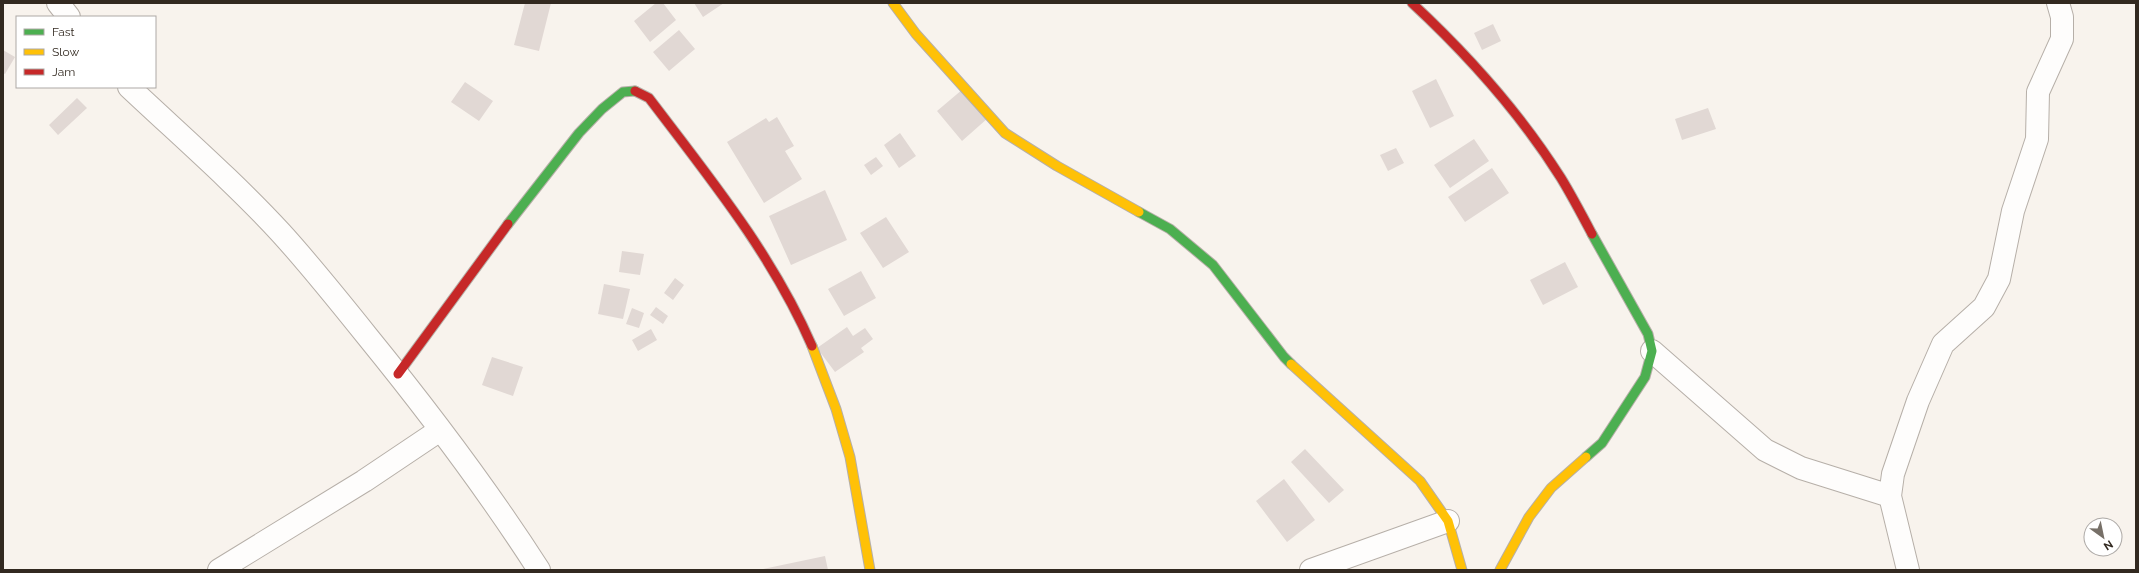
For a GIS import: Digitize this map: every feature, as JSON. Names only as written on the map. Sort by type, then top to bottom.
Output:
[{"type":"street","points":[[58,3],[68,16]]},
{"type":"street","points":[[893,3],[916,34],[1005,133],[1056,166],[1170,229],[1213,265],[1284,357],[1420,481],[1448,521],[1462,570]]},
{"type":"street","points":[[1412,3],[1441,30],[1480,71],[1561,178],[1648,334],[1652,351],[1645,377],[1621,416],[1602,443],[1551,488],[1529,517],[1500,570]]},
{"type":"street","points":[[1908,570],[1890,496],[1893,474],[1918,401],[1942,344],[1984,307],[1999,279],[2013,211],[2037,139],[2038,92],[2062,39],[2062,17],[2058,3]]},
{"type":"street","points":[[130,88],[219,170],[281,233],[398,374],[509,523],[540,570]]},
{"type":"street","points":[[398,374],[484,256],[579,133],[602,109],[623,92],[636,91],[649,98],[773,270],[807,337],[833,402],[850,458],[870,570]]},
{"type":"street","points":[[1652,351],[1765,450],[1800,468],[1890,496]]},
{"type":"street","points":[[219,570],[364,481],[440,430]]},
{"type":"street","points":[[1311,570],[1448,521]]},
{"type":"building","points":[[525,3],[551,3],[539,51],[514,45]]},
{"type":"building","points":[[656,3],[663,3],[676,20],[650,42],[634,21]]},
{"type":"building","points":[[694,3],[724,3],[703,17]]},
{"type":"building","points":[[1493,24],[1501,41],[1482,50],[1474,33]]},
{"type":"building","points":[[679,30],[695,49],[669,71],[653,52]]},
{"type":"building","points":[[3,50],[15,57],[5,74],[3,73]]},
{"type":"building","points":[[1436,79],[1454,116],[1430,128],[1412,91]]},
{"type":"building","points":[[465,82],[493,101],[479,121],[451,102]]},
{"type":"building","points":[[963,89],[988,118],[962,141],[937,111]]},
{"type":"building","points":[[77,98],[87,108],[58,135],[49,125]]},
{"type":"building","points":[[1708,108],[1716,129],[1682,140],[1675,119]]},
{"type":"building","points":[[777,117],[794,146],[785,151],[802,179],[764,203],[727,142],[766,118],[769,122]]},
{"type":"building","points":[[900,133],[916,156],[899,168],[884,145]]},
{"type":"building","points":[[1474,139],[1489,161],[1450,188],[1434,165]]},
{"type":"building","points":[[1396,148],[1404,163],[1388,171],[1380,155]]},
{"type":"building","points":[[876,157],[883,166],[871,175],[864,165]]},
{"type":"building","points":[[1492,168],[1509,193],[1465,222],[1448,197]]},
{"type":"building","points":[[825,190],[847,240],[791,265],[769,216]]},
{"type":"building","points":[[886,217],[909,252],[883,268],[860,233]]},
{"type":"building","points":[[622,251],[644,254],[640,275],[619,272]]},
{"type":"building","points":[[1565,262],[1578,287],[1543,305],[1530,280]]},
{"type":"building","points":[[861,271],[876,298],[844,316],[828,289]]},
{"type":"building","points":[[675,278],[684,285],[673,300],[664,293]]},
{"type":"building","points":[[604,284],[630,289],[623,319],[598,314]]},
{"type":"building","points":[[656,307],[668,316],[663,324],[650,315]]},
{"type":"building","points":[[632,308],[644,313],[639,328],[626,324]]},
{"type":"building","points":[[847,327],[853,336],[865,328],[873,339],[861,348],[864,352],[835,372],[817,348]]},
{"type":"building","points":[[651,329],[657,340],[638,351],[632,340]]},
{"type":"building","points":[[492,357],[523,367],[513,396],[482,385]]},
{"type":"building","points":[[1305,449],[1344,490],[1329,503],[1291,462]]},
{"type":"building","points":[[1284,479],[1315,520],[1287,542],[1256,501]]},
{"type":"building","points":[[825,556],[828,570],[763,569]]},
{"type":"traffic: fast","points":[[508,224],[579,133],[602,109],[623,92],[635,91]]},
{"type":"traffic: fast","points":[[1139,212],[1170,229],[1213,265],[1291,364]]},
{"type":"traffic: fast","points":[[1586,457],[1602,443],[1645,377],[1652,351],[1648,334],[1592,234]]},
{"type":"traffic: slow","points":[[893,3],[916,34],[1005,133],[1057,166],[1139,212]]},
{"type":"traffic: slow","points":[[812,346],[836,409],[850,457],[870,570]]},
{"type":"traffic: slow","points":[[1291,364],[1420,481],[1448,521],[1462,570]]},
{"type":"traffic: slow","points":[[1500,570],[1529,517],[1551,488],[1586,457]]},
{"type":"traffic: jam","points":[[1412,3],[1473,64],[1511,108],[1561,178],[1592,234]]},
{"type":"traffic: jam","points":[[635,91],[649,98],[738,217],[778,280],[796,312],[812,346]]},
{"type":"traffic: jam","points":[[398,374],[508,224]]}]
